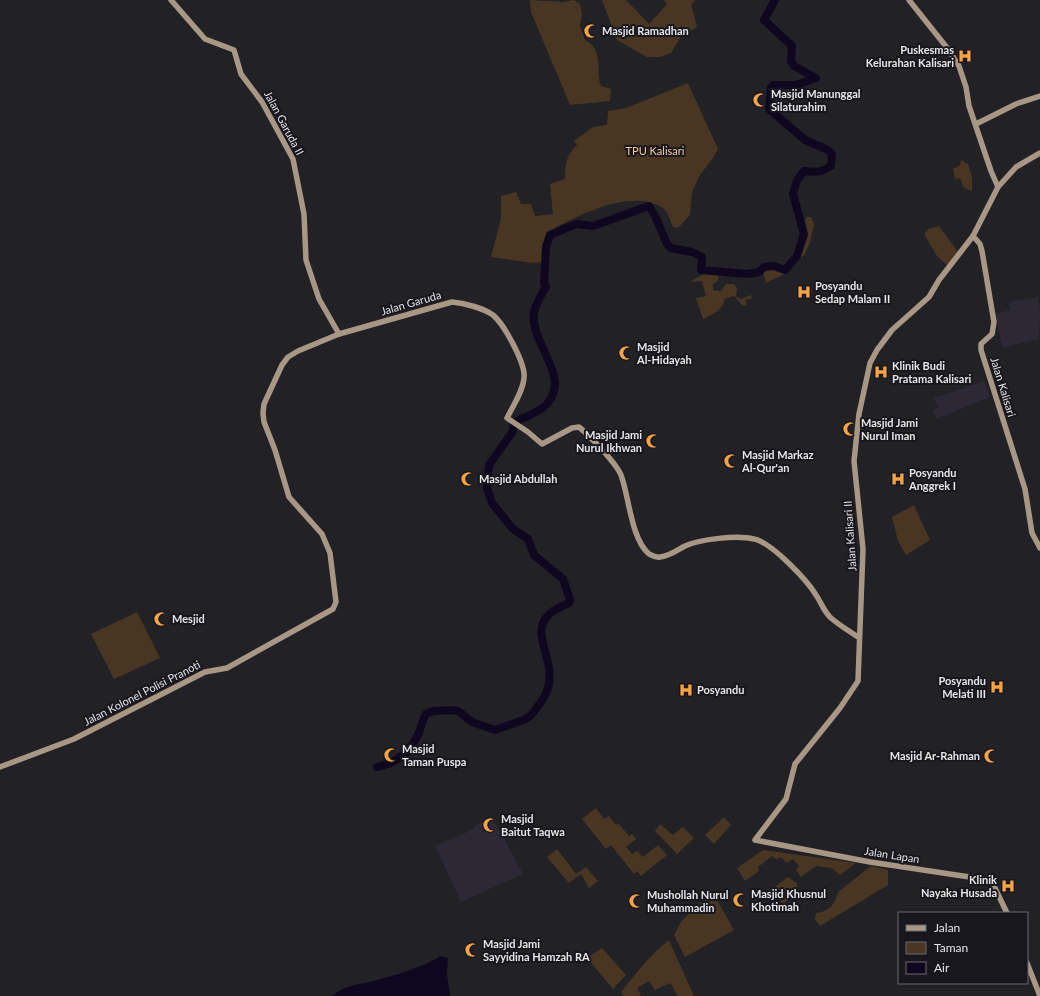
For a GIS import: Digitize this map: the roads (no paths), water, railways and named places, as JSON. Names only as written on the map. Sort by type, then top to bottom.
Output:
[{"type":"street","name":"Jalan Garuda II","points":[[171,0],[205,39],[234,50],[241,74],[262,102],[285,143],[293,159],[304,214],[306,260],[319,299],[339,334]]},
{"type":"street","points":[[909,0],[948,49],[959,66],[966,88],[968,106],[976,124],[990,171],[998,187]]},
{"type":"street","points":[[976,124],[1016,104],[1040,96]]},
{"type":"street","name":"Jalan Kalisari II","points":[[755,840],[786,799],[795,764],[840,708],[858,681],[860,668],[858,637],[863,553],[854,461],[859,414],[867,371],[874,356],[885,339],[903,319],[928,299],[939,280],[973,236],[998,187],[1016,167],[1040,153]]},
{"type":"street","name":"Jalan Kalisari","points":[[973,236],[980,244],[982,251],[994,322],[993,332],[981,344],[981,350],[1025,489],[1032,533],[1040,548]]},
{"type":"street","name":"Jalan Garuda","points":[[339,334],[452,302],[487,312],[496,318],[504,330],[524,369],[524,382],[512,421],[542,444],[572,428],[579,427],[613,461],[620,473],[633,520],[642,545],[650,555],[658,558],[663,557],[686,545],[707,541],[732,538],[753,538],[775,551],[789,564],[810,586],[831,618],[858,637]]},
{"type":"street","name":"Jalan Kolonel Polisi Pranoti","points":[[0,766],[74,739],[204,672],[227,668],[335,607],[334,579],[330,552],[322,534],[290,500],[275,450],[264,422],[263,413],[272,387],[286,359],[303,348],[339,334]]},
{"type":"street","name":"Jalan Lapan","points":[[755,840],[870,862],[984,879],[994,886],[1007,912]]},
{"type":"street","points":[[1028,966],[1040,996]]},
{"type":"water","points":[[440,956],[448,958],[447,974],[450,996],[332,996],[345,988],[406,971],[426,964]]},
{"type":"waterway","points":[[377,767],[391,763],[402,756],[411,747],[418,735],[426,714],[433,711],[458,711],[472,722],[495,730],[529,717],[547,692],[550,680],[542,636],[542,627],[546,618],[551,613],[569,603],[570,600],[563,579],[534,555],[528,539],[513,529],[492,503],[487,488],[489,465],[513,431],[514,423],[543,408],[553,394],[555,383],[553,371],[534,324],[534,312],[546,287],[544,283],[546,247],[550,235],[576,224],[593,226],[649,206],[667,244],[671,248],[692,252],[702,257],[701,270],[747,274],[759,272],[764,267],[774,266],[785,270],[797,256],[804,234],[793,194],[797,180],[804,171],[818,172],[831,166],[832,154],[828,150],[805,140],[769,109],[771,88],[773,85],[796,85],[816,78],[794,66],[791,61],[792,46],[764,20],[775,0]]},
{"type":"place","name":"Masjid Ramadhan","points":[[591,31]]},
{"type":"place","name":"Puskesmas Kelurahan Kalisari","points":[[965,56]]},
{"type":"place","name":"Masjid Manunggal Silaturahim","points":[[760,100]]},
{"type":"place","name":"Posyandu Sedap Malam II","points":[[804,292]]},
{"type":"place","name":"Masjid Al-Hidayah","points":[[626,353]]},
{"type":"place","name":"Klinik Budi Pratama Kalisari","points":[[881,372]]},
{"type":"place","name":"Masjid Jami Nurul Iman","points":[[850,429]]},
{"type":"place","name":"Masjid Jami Nurul Ikhwan","points":[[653,441]]},
{"type":"place","name":"Masjid Markaz Al-Qur'an","points":[[731,461]]},
{"type":"place","name":"Masjid Abdullah","points":[[468,479]]},
{"type":"place","name":"Posyandu Anggrek I","points":[[898,479]]},
{"type":"place","name":"Mesjid","points":[[161,619]]},
{"type":"place","name":"Posyandu Melati III","points":[[997,687]]},
{"type":"place","name":"Posyandu","points":[[686,690]]},
{"type":"place","name":"Masjid Taman Puspa","points":[[391,755]]},
{"type":"place","name":"Masjid Ar-Rahman","points":[[991,756]]},
{"type":"place","name":"Masjid Baitut Taqwa","points":[[490,825]]},
{"type":"place","name":"Klinik Nayaka Husada","points":[[1008,886]]},
{"type":"place","name":"Masjid Khusnul Khotimah","points":[[740,900]]},
{"type":"place","name":"Mushollah Nurul Muhammadin","points":[[636,901]]},
{"type":"place","name":"Masjid Jami Sayyidina Hamzah RA","points":[[472,950]]},
{"type":"park label","name":"TPU Kalisari","points":[[655,151]]}]
